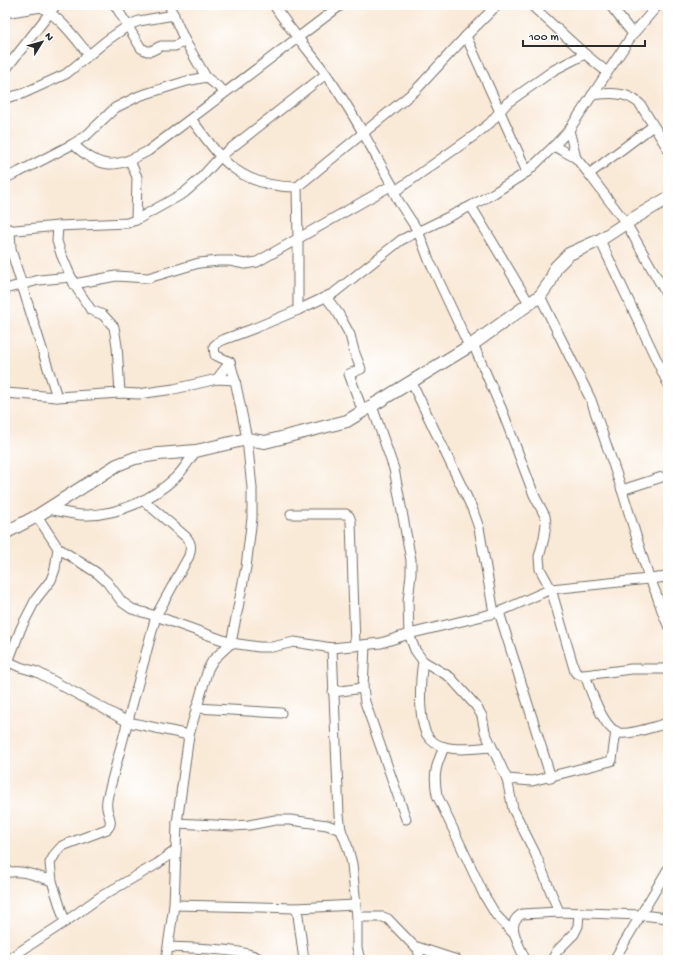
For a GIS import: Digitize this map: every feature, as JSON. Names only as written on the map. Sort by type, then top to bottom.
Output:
[{"type":"street","points":[[115,5],[141,48],[147,51],[162,46],[175,46],[185,41]]},
{"type":"street","points":[[169,5],[185,41],[206,77],[225,92]]},
{"type":"street","points":[[274,5],[282,18],[326,74],[364,134],[418,231],[429,260],[502,410],[534,495],[544,516],[546,524],[539,557],[540,569],[551,589],[575,672],[580,675],[585,675],[631,669],[668,669]]},
{"type":"street","points":[[73,144],[102,164],[112,165],[130,161],[148,151],[341,5]]},
{"type":"street","points":[[190,119],[221,156],[235,170],[255,180],[297,187],[328,160],[364,134],[416,90],[497,5]]},
{"type":"street","points":[[531,5],[607,72]]},
{"type":"street","points":[[610,5],[633,34]]},
{"type":"street","points":[[230,362],[214,355],[214,346],[220,341],[298,310],[334,293],[401,240],[471,206],[528,172],[569,130],[633,34],[658,5]]},
{"type":"street","points":[[5,13],[21,11],[37,6],[53,9],[89,55]]},
{"type":"street","points":[[5,70],[53,9]]},
{"type":"street","points":[[5,96],[10,97],[22,94],[66,74],[127,26],[139,21],[174,15]]},
{"type":"street","points":[[466,36],[486,79],[499,112],[511,134],[528,172]]},
{"type":"street","points":[[5,289],[39,280],[72,280],[116,276],[148,278],[206,263],[230,261],[251,264],[261,261],[298,239],[393,188],[475,135],[490,123],[507,103],[554,70],[585,54]]},
{"type":"street","points":[[57,397],[22,285],[8,247],[8,230],[126,223],[136,220],[184,192],[221,156],[326,74]]},
{"type":"street","points":[[5,178],[73,144],[88,134],[116,108],[139,96],[206,77]]},
{"type":"street","points":[[592,95],[617,92],[634,98],[640,104],[668,150]]},
{"type":"street","points":[[589,174],[653,126]]},
{"type":"street","points":[[569,130],[576,158]]},
{"type":"street","points":[[554,146],[576,158],[626,223],[668,297]]},
{"type":"street","points":[[130,161],[137,177],[136,220]]},
{"type":"street","points":[[297,187],[298,310]]},
{"type":"street","points":[[5,532],[37,516],[117,465],[135,458],[159,454],[196,451],[247,439],[265,442],[348,421],[471,345],[540,296],[550,282],[556,267],[564,258],[575,251],[600,240],[668,198]]},
{"type":"street","points":[[471,206],[529,303]]},
{"type":"street","points":[[58,226],[57,241],[72,280],[91,310],[103,315],[114,327],[117,346],[120,393]]},
{"type":"street","points":[[600,240],[668,384]]},
{"type":"street","points":[[540,296],[591,400],[622,490],[649,578],[654,587],[668,625]]},
{"type":"street","points":[[326,297],[338,313],[350,335],[361,369],[349,374],[367,409],[394,469],[410,560],[411,574],[408,601],[409,634],[415,650],[423,661],[450,677],[476,706],[482,716],[485,732],[507,778],[513,809],[535,854],[559,912]]},
{"type":"street","points":[[217,379],[230,362]]},
{"type":"street","points":[[166,960],[174,905],[177,823],[189,735],[208,669],[213,660],[231,643],[246,567],[252,518],[252,488],[247,439],[230,362]]},
{"type":"street","points":[[5,394],[57,397],[120,393],[138,394],[174,389],[217,379],[235,380]]},
{"type":"street","points":[[411,381],[472,508],[479,528],[496,613],[551,778]]},
{"type":"street","points":[[48,508],[87,515],[109,512],[143,500],[156,493],[176,477],[196,451]]},
{"type":"street","points":[[622,490],[662,477]]},
{"type":"street","points":[[66,922],[52,881],[50,863],[62,846],[107,829],[110,826],[111,823],[107,808],[108,794],[156,616],[189,556],[191,548],[190,542],[186,538],[143,500]]},
{"type":"street","points":[[291,514],[346,514],[349,516],[351,521],[352,541],[355,646]]},
{"type":"street","points":[[37,516],[58,548],[97,573],[107,582],[122,602],[132,609],[231,643],[259,648],[272,647],[294,642],[332,648],[380,643],[409,634],[496,613],[551,589],[668,577]]},
{"type":"street","points":[[5,670],[7,660],[21,628],[36,599],[51,580],[55,569],[58,548]]},
{"type":"street","points":[[365,645],[363,688],[368,713],[406,819]]},
{"type":"street","points":[[332,648],[339,815],[341,830],[352,864],[357,917],[357,948],[360,960]]},
{"type":"street","points":[[7,660],[20,667],[37,672],[128,722],[189,735]]},
{"type":"street","points":[[423,661],[420,677],[420,692],[424,730],[428,737],[434,743],[444,747],[463,749],[492,747]]},
{"type":"street","points":[[585,675],[596,705],[610,726],[616,731],[620,733],[628,733],[668,723]]},
{"type":"street","points":[[333,692],[363,688]]},
{"type":"street","points":[[196,708],[281,712]]},
{"type":"street","points":[[507,778],[532,781],[551,778],[612,760],[616,731]]},
{"type":"street","points":[[444,747],[437,765],[434,780],[437,795],[484,895],[496,915],[514,934],[524,957],[534,960]]},
{"type":"street","points":[[327,825],[339,815]]},
{"type":"street","points":[[177,823],[233,826],[249,825],[275,820],[327,825],[341,830]]},
{"type":"street","points":[[7,960],[66,922],[100,897],[151,868],[176,850]]},
{"type":"street","points":[[614,960],[668,869]]},
{"type":"street","points":[[5,873],[16,871],[25,872],[52,881]]},
{"type":"street","points":[[174,905],[297,908],[356,905]]},
{"type":"street","points":[[297,908],[304,960]]},
{"type":"street","points":[[514,934],[514,922],[516,916],[522,914],[579,912],[668,918]]},
{"type":"street","points":[[552,960],[557,951],[574,934],[578,926],[579,912]]},
{"type":"street","points":[[357,917],[383,917],[388,919],[410,942],[418,948],[457,960]]},
{"type":"street","points":[[169,947],[214,949],[252,954],[261,960]]},
{"type":"street","points":[[418,948],[420,960]]}]
